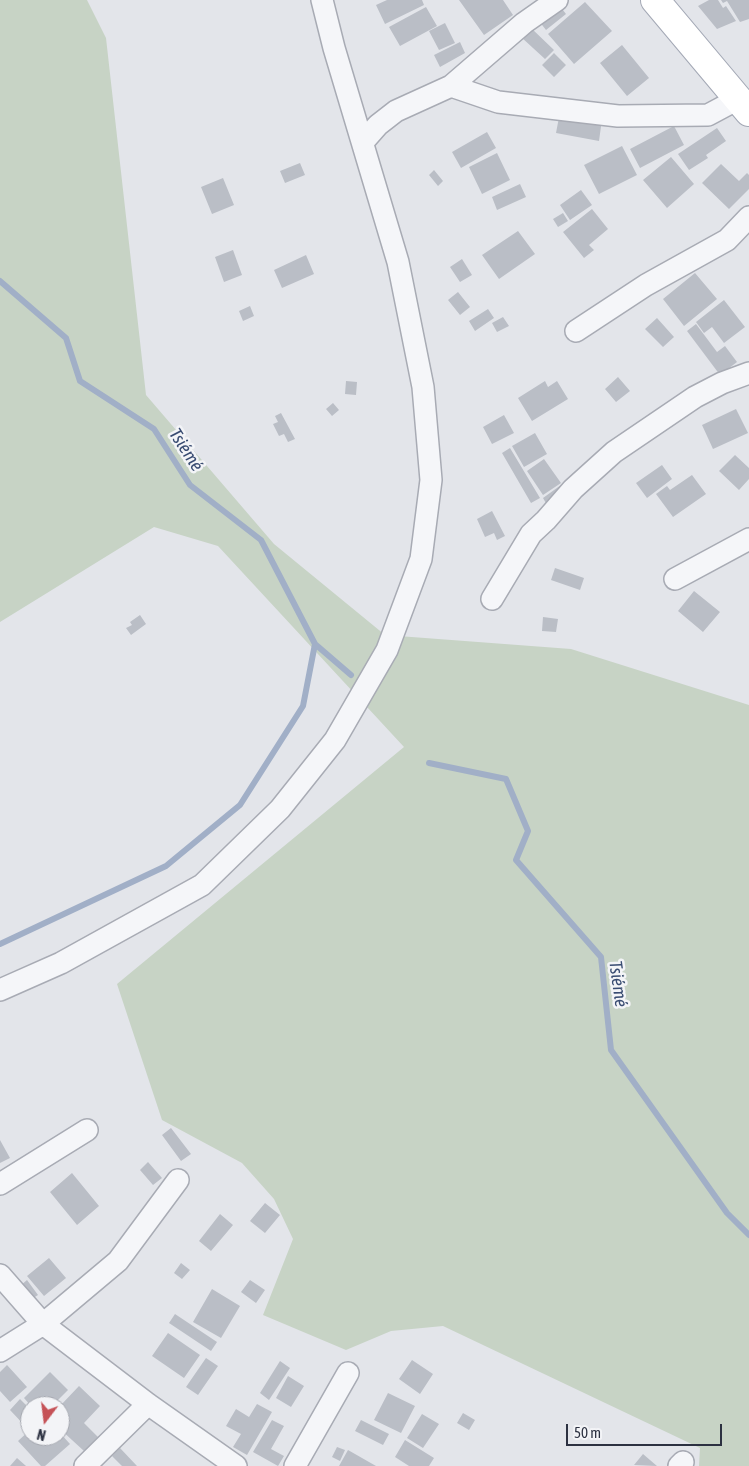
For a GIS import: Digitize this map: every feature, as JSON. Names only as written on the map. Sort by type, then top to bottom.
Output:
[{"type":"main road","points":[[655,0],[744,106]]},
{"type":"street","points":[[0,990],[61,963],[202,885],[280,809],[335,740],[387,650],[421,559],[431,480],[422,387],[398,262],[334,48],[322,0]]},
{"type":"street","points":[[363,142],[378,125],[396,111],[450,86],[524,22],[557,0]]},
{"type":"street","points":[[450,86],[498,102],[618,116],[708,115],[744,106]]},
{"type":"street","points":[[576,331],[646,285],[727,240],[749,217]]},
{"type":"street","points":[[492,599],[531,534],[573,489],[614,452],[695,397],[722,383],[749,373]]},
{"type":"street","points":[[675,579],[749,539]]},
{"type":"street","points":[[0,1184],[87,1130]]},
{"type":"street","points":[[0,1350],[43,1324],[118,1261],[178,1180]]},
{"type":"street","points":[[0,1275],[43,1324],[148,1404],[236,1466]]},
{"type":"street","points":[[295,1466],[348,1373]]},
{"type":"street","points":[[85,1466],[148,1404]]},
{"type":"green space","points":[[0,0],[87,0],[106,38],[146,395],[274,544],[385,635],[571,649],[749,705],[749,1466],[699,1466],[700,1448],[443,1326],[391,1331],[346,1350],[263,1315],[293,1239],[274,1199],[242,1163],[162,1120],[117,984],[404,747],[218,546],[154,527],[0,622]]},
{"type":"building","points":[[387,0],[422,0],[424,5],[385,24],[376,5]]},
{"type":"building","points":[[459,0],[503,0],[513,15],[484,35]]},
{"type":"building","points":[[709,0],[718,0],[723,8],[726,6],[736,21],[717,29],[698,6]]},
{"type":"building","points":[[721,0],[749,0],[749,19],[740,22],[727,1],[723,3]]},
{"type":"building","points":[[585,2],[612,31],[574,64],[548,34]]},
{"type":"building","points":[[559,5],[566,14],[546,30],[539,21]]},
{"type":"building","points":[[426,7],[437,26],[400,46],[389,27]]},
{"type":"building","points":[[445,23],[455,43],[439,50],[429,31]]},
{"type":"building","points":[[530,27],[554,50],[545,59],[521,37]]},
{"type":"building","points":[[460,42],[465,53],[440,67],[434,55]]},
{"type":"building","points":[[622,45],[649,78],[627,96],[600,63]]},
{"type":"building","points":[[554,53],[566,65],[554,77],[542,65]]},
{"type":"building","points":[[560,112],[602,119],[599,141],[556,133]]},
{"type":"building","points":[[674,126],[684,145],[640,168],[630,149]]},
{"type":"building","points":[[717,128],[726,141],[706,155],[708,158],[689,170],[678,154]]},
{"type":"building","points":[[487,132],[496,148],[461,168],[452,152]]},
{"type":"building","points":[[622,146],[637,175],[599,194],[584,165]]},
{"type":"building","points":[[497,153],[510,180],[482,194],[469,167]]},
{"type":"building","points":[[671,157],[694,184],[667,208],[643,180]]},
{"type":"building","points":[[300,163],[305,175],[285,183],[280,171]]},
{"type":"building","points":[[721,164],[739,181],[747,173],[749,175],[749,189],[729,209],[702,183]]},
{"type":"building","points":[[434,170],[443,181],[438,186],[429,175]]},
{"type":"building","points":[[223,178],[234,205],[212,214],[201,187]]},
{"type":"building","points":[[520,184],[526,197],[497,210],[492,197]]},
{"type":"building","points":[[581,190],[592,205],[570,220],[560,205]]},
{"type":"building","points":[[592,209],[608,229],[589,245],[594,250],[584,258],[563,232]]},
{"type":"building","points":[[563,213],[568,221],[558,227],[553,219]]},
{"type":"building","points":[[518,231],[535,254],[499,279],[482,255]]},
{"type":"building","points":[[233,250],[242,275],[224,282],[215,257]]},
{"type":"building","points":[[306,255],[314,274],[282,288],[274,270]]},
{"type":"building","points":[[462,259],[472,275],[460,282],[450,267]]},
{"type":"building","points":[[695,273],[717,299],[684,326],[663,299]]},
{"type":"building","points":[[458,292],[470,307],[460,315],[448,300]]},
{"type":"building","points":[[724,300],[745,327],[724,343],[712,327],[704,333],[696,322]]},
{"type":"building","points":[[250,306],[254,316],[243,321],[239,311]]},
{"type":"building","points":[[488,309],[494,318],[475,331],[469,321]]},
{"type":"building","points":[[503,317],[509,326],[497,332],[492,323]]},
{"type":"building","points":[[657,318],[674,337],[663,347],[645,329]]},
{"type":"building","points":[[696,324],[717,352],[725,346],[737,362],[720,375],[687,331]]},
{"type":"building","points":[[618,377],[630,391],[616,402],[605,389]]},
{"type":"building","points":[[346,381],[357,382],[356,395],[345,394]]},
{"type":"building","points":[[545,381],[548,387],[557,381],[568,399],[532,421],[518,398]]},
{"type":"building","points":[[333,403],[339,410],[332,416],[326,409]]},
{"type":"building","points":[[736,409],[748,433],[713,449],[702,425]]},
{"type":"building","points":[[281,413],[295,439],[288,442],[284,434],[279,436],[273,424],[278,422],[275,416]]},
{"type":"building","points":[[504,415],[514,433],[492,444],[483,427]]},
{"type":"building","points":[[535,433],[547,454],[524,467],[512,446]]},
{"type":"building","points":[[510,448],[540,498],[531,503],[502,453]]},
{"type":"building","points":[[735,455],[749,468],[749,479],[739,490],[719,471]]},
{"type":"building","points":[[544,459],[561,483],[543,495],[527,471]]},
{"type":"building","points":[[662,465],[672,479],[647,498],[636,483]]},
{"type":"building","points":[[692,475],[706,494],[673,517],[656,494],[667,486],[670,490]]},
{"type":"building","points":[[561,485],[565,492],[547,505],[543,498]]},
{"type":"building","points":[[492,511],[505,536],[497,540],[494,533],[485,537],[477,519]]},
{"type":"building","points":[[555,568],[584,578],[580,590],[551,580]]},
{"type":"building","points":[[694,591],[720,612],[703,632],[678,611]]},
{"type":"building","points":[[140,615],[146,624],[131,635],[126,628],[132,625],[130,622]]},
{"type":"building","points":[[543,617],[558,619],[556,632],[542,631]]},
{"type":"building","points":[[171,1128],[191,1154],[181,1161],[162,1135]]},
{"type":"building","points":[[0,1140],[10,1158],[0,1163]]},
{"type":"building","points":[[148,1162],[162,1178],[153,1185],[140,1170]]},
{"type":"building","points":[[72,1173],[99,1206],[77,1225],[50,1192]]},
{"type":"building","points":[[265,1203],[280,1215],[265,1233],[250,1221]]},
{"type":"building","points":[[220,1214],[233,1225],[211,1251],[199,1241]]},
{"type":"building","points":[[49,1258],[66,1278],[44,1296],[27,1276]]},
{"type":"building","points":[[181,1263],[190,1270],[182,1279],[174,1273]]},
{"type":"building","points":[[27,1280],[38,1295],[30,1300],[20,1286]]},
{"type":"building","points":[[250,1280],[265,1290],[256,1303],[241,1292]]},
{"type":"building","points":[[212,1289],[240,1306],[221,1338],[193,1322]]},
{"type":"building","points":[[175,1314],[217,1342],[211,1351],[169,1323]]},
{"type":"building","points":[[168,1333],[200,1355],[184,1378],[152,1356]]},
{"type":"building","points":[[206,1358],[218,1366],[198,1395],[186,1387]]},
{"type":"building","points":[[412,1360],[433,1374],[420,1394],[399,1379]]},
{"type":"building","points":[[280,1361],[290,1368],[269,1400],[260,1393]]},
{"type":"building","points":[[7,1365],[27,1387],[10,1402],[0,1391],[0,1372]]},
{"type":"building","points":[[50,1372],[68,1390],[62,1396],[26,1396]]},
{"type":"building","points":[[288,1376],[304,1386],[291,1407],[276,1398]]},
{"type":"building","points":[[79,1386],[100,1406],[84,1423],[98,1437],[84,1451],[70,1438],[70,1396]]},
{"type":"building","points":[[388,1393],[415,1406],[401,1433],[374,1420]]},
{"type":"building","points":[[20,1399],[20,1421],[10,1410]]},
{"type":"building","points":[[257,1404],[272,1412],[247,1455],[233,1447],[241,1434],[226,1426],[236,1409],[249,1417]]},
{"type":"building","points":[[463,1413],[475,1420],[469,1430],[457,1423]]},
{"type":"building","points":[[422,1414],[439,1424],[423,1448],[407,1438]]},
{"type":"building","points":[[272,1420],[284,1426],[271,1449],[284,1456],[278,1466],[253,1452]]},
{"type":"building","points":[[361,1420],[389,1434],[383,1445],[355,1431]]},
{"type":"building","points":[[405,1440],[434,1458],[429,1466],[409,1466],[395,1457]]},
{"type":"building","points":[[23,1446],[68,1446],[45,1466],[41,1466]]},
{"type":"building","points":[[337,1447],[345,1450],[340,1461],[332,1457]]},
{"type":"building","points":[[120,1448],[137,1466],[122,1466],[112,1456]]},
{"type":"building","points":[[348,1450],[376,1466],[339,1466]]},
{"type":"building","points":[[643,1454],[657,1466],[634,1465]]},
{"type":"building","points":[[17,1458],[26,1466],[10,1466]]},
{"type":"waterway","name":"Tsiémé","points":[[0,281],[66,338],[80,381],[154,429],[190,485],[261,540],[315,644],[351,675]]},
{"type":"waterway","points":[[0,944],[166,866],[240,805],[303,706],[315,644]]},
{"type":"waterway","name":"Tsiémé","points":[[429,763],[506,779],[528,831],[516,860],[601,957],[611,1050],[727,1213],[749,1235]]}]
